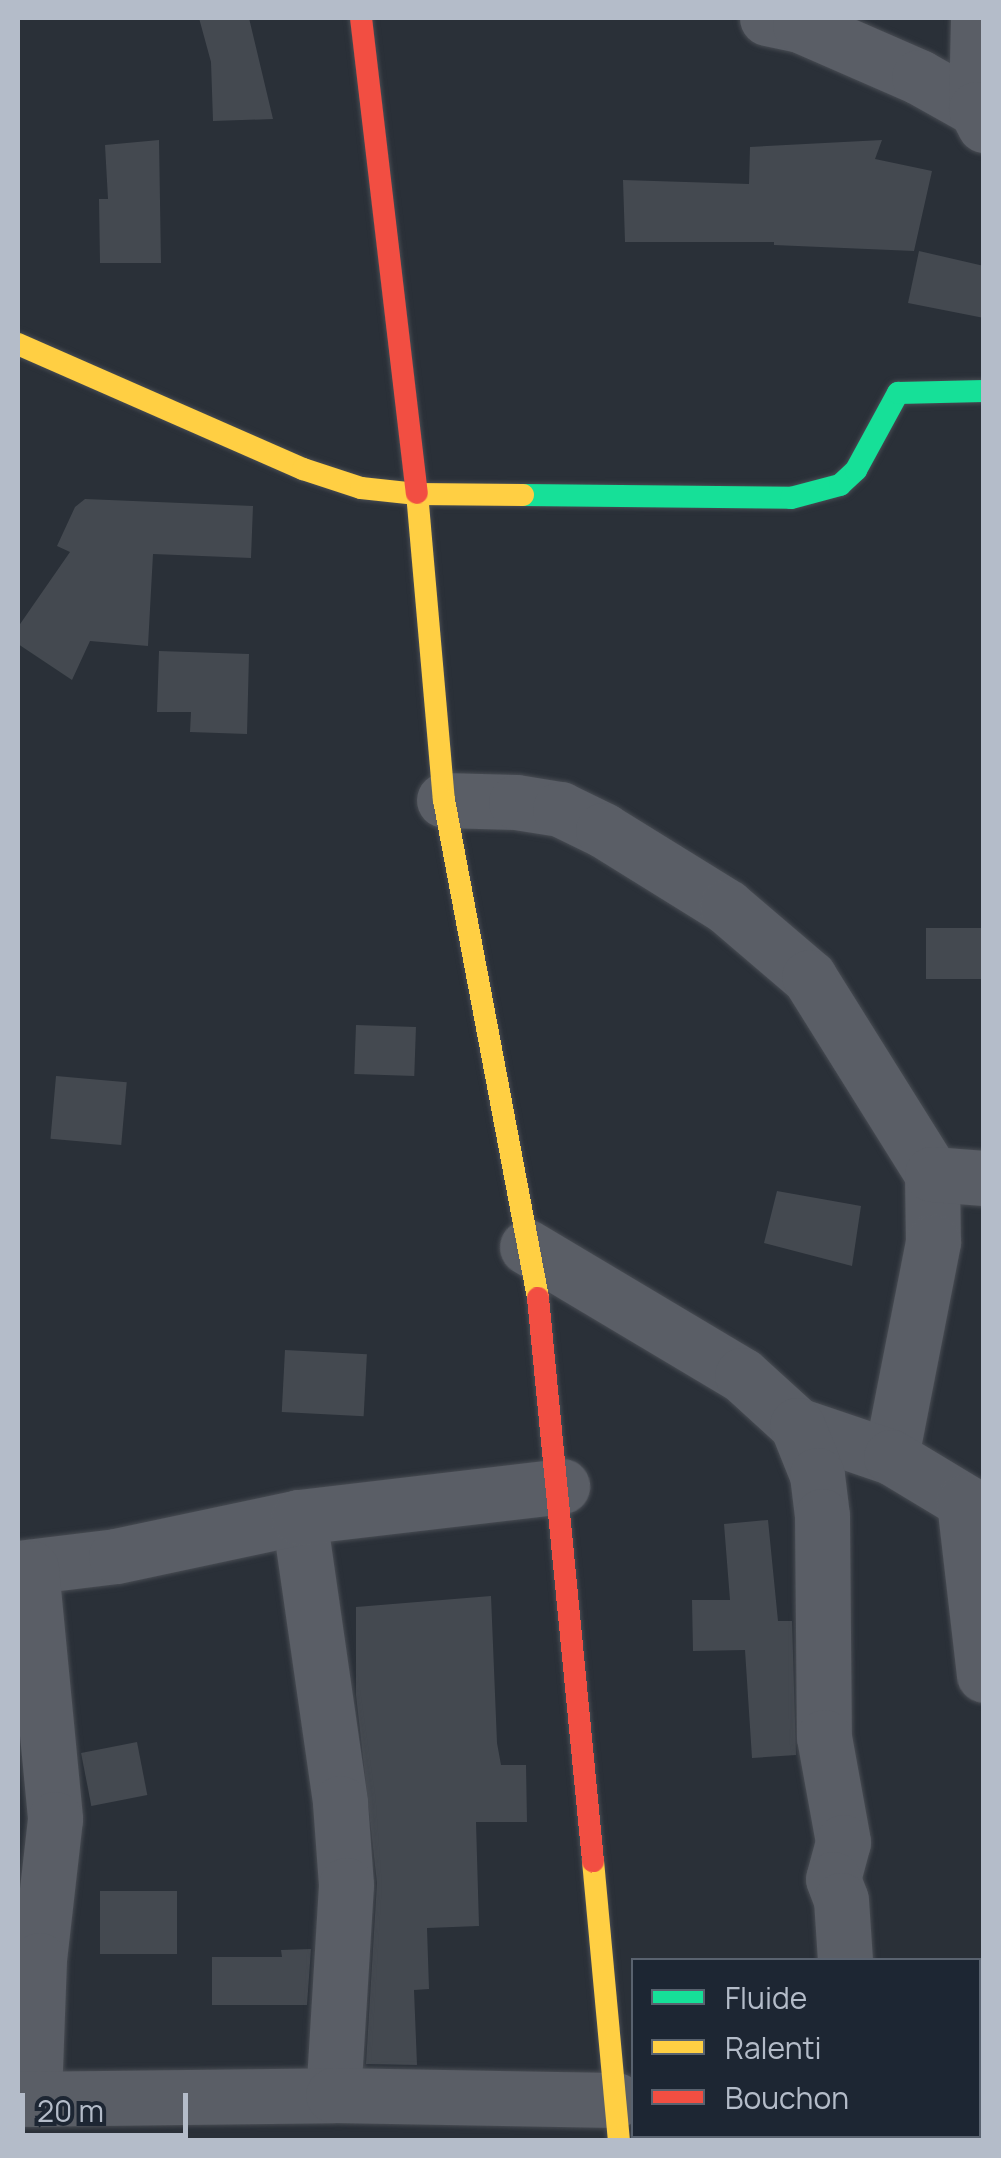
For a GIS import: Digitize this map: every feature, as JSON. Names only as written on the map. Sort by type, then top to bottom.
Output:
[{"type":"street","points":[[361,18],[417,494],[444,800],[543,1323],[562,1486],[618,2120],[333,2095],[26,2099],[55,1819],[24,1568],[116,1556],[299,1517],[562,1486]]},
{"type":"street","points":[[767,18],[800,25],[919,77],[981,112]]},
{"type":"street","points":[[978,18],[981,112]]},
{"type":"street","points":[[18,344],[302,469],[361,488],[417,494],[791,498],[840,486],[856,470],[898,393],[984,391]]},
{"type":"street","points":[[444,800],[516,802],[560,809],[603,830],[728,907],[810,977],[958,1176],[933,1242],[892,1458]]},
{"type":"street","points":[[528,1247],[742,1375],[796,1425],[892,1458],[974,1507],[984,1675]]},
{"type":"street","points":[[796,1425],[817,1475],[822,1516],[824,1737],[843,1842],[834,1879],[841,1900],[845,1958]]},
{"type":"street","points":[[299,1517],[340,1804],[346,1885],[333,2095]]},
{"type":"building","points":[[199,18],[249,18],[273,119],[213,121],[211,62]]},
{"type":"building","points":[[159,140],[161,263],[100,263],[99,199],[108,199],[105,145]]},
{"type":"building","points":[[882,140],[875,159],[932,171],[914,251],[774,242],[625,242],[623,180],[749,184],[750,147]]},
{"type":"building","points":[[919,251],[984,266],[984,318],[908,303]]},
{"type":"building","points":[[85,499],[253,506],[251,558],[153,554],[148,646],[90,641],[72,680],[18,644],[18,627],[70,552],[57,546],[75,507]]},
{"type":"building","points":[[159,651],[249,654],[247,734],[190,732],[191,712],[157,712]]},
{"type":"building","points":[[926,928],[984,928],[984,979],[926,979]]},
{"type":"building","points":[[356,1025],[416,1027],[414,1076],[354,1074]]},
{"type":"building","points":[[56,1076],[127,1082],[121,1145],[51,1139]]},
{"type":"building","points":[[777,1191],[861,1206],[852,1266],[764,1243]]},
{"type":"building","points":[[285,1350],[367,1354],[364,1416],[282,1412]]},
{"type":"building","points":[[768,1520],[778,1621],[792,1621],[796,1755],[752,1758],[745,1650],[693,1651],[692,1600],[730,1600],[724,1524]]},
{"type":"building","points":[[491,1596],[497,1743],[501,1765],[526,1765],[527,1822],[476,1822],[479,1926],[427,1928],[429,1989],[414,1990],[417,2065],[366,2064],[377,1883],[356,1695],[356,1607]]},
{"type":"building","points":[[137,1742],[147,1795],[91,1806],[81,1753]]},
{"type":"building","points":[[100,1891],[177,1891],[177,1954],[100,1954]]},
{"type":"building","points":[[311,1949],[307,2005],[212,2005],[212,1957],[282,1957],[281,1950]]},
{"type":"traffic: fast","points":[[523,495],[791,498],[840,485],[856,470],[898,393],[984,391]]},
{"type":"traffic: slow","points":[[18,344],[303,469],[361,488],[417,494],[523,495]]},
{"type":"traffic: slow","points":[[417,493],[444,800],[538,1298]]},
{"type":"traffic: slow","points":[[593,1861],[619,2140]]},
{"type":"traffic: jam","points":[[361,18],[417,493]]},
{"type":"traffic: jam","points":[[538,1298],[593,1861]]}]
